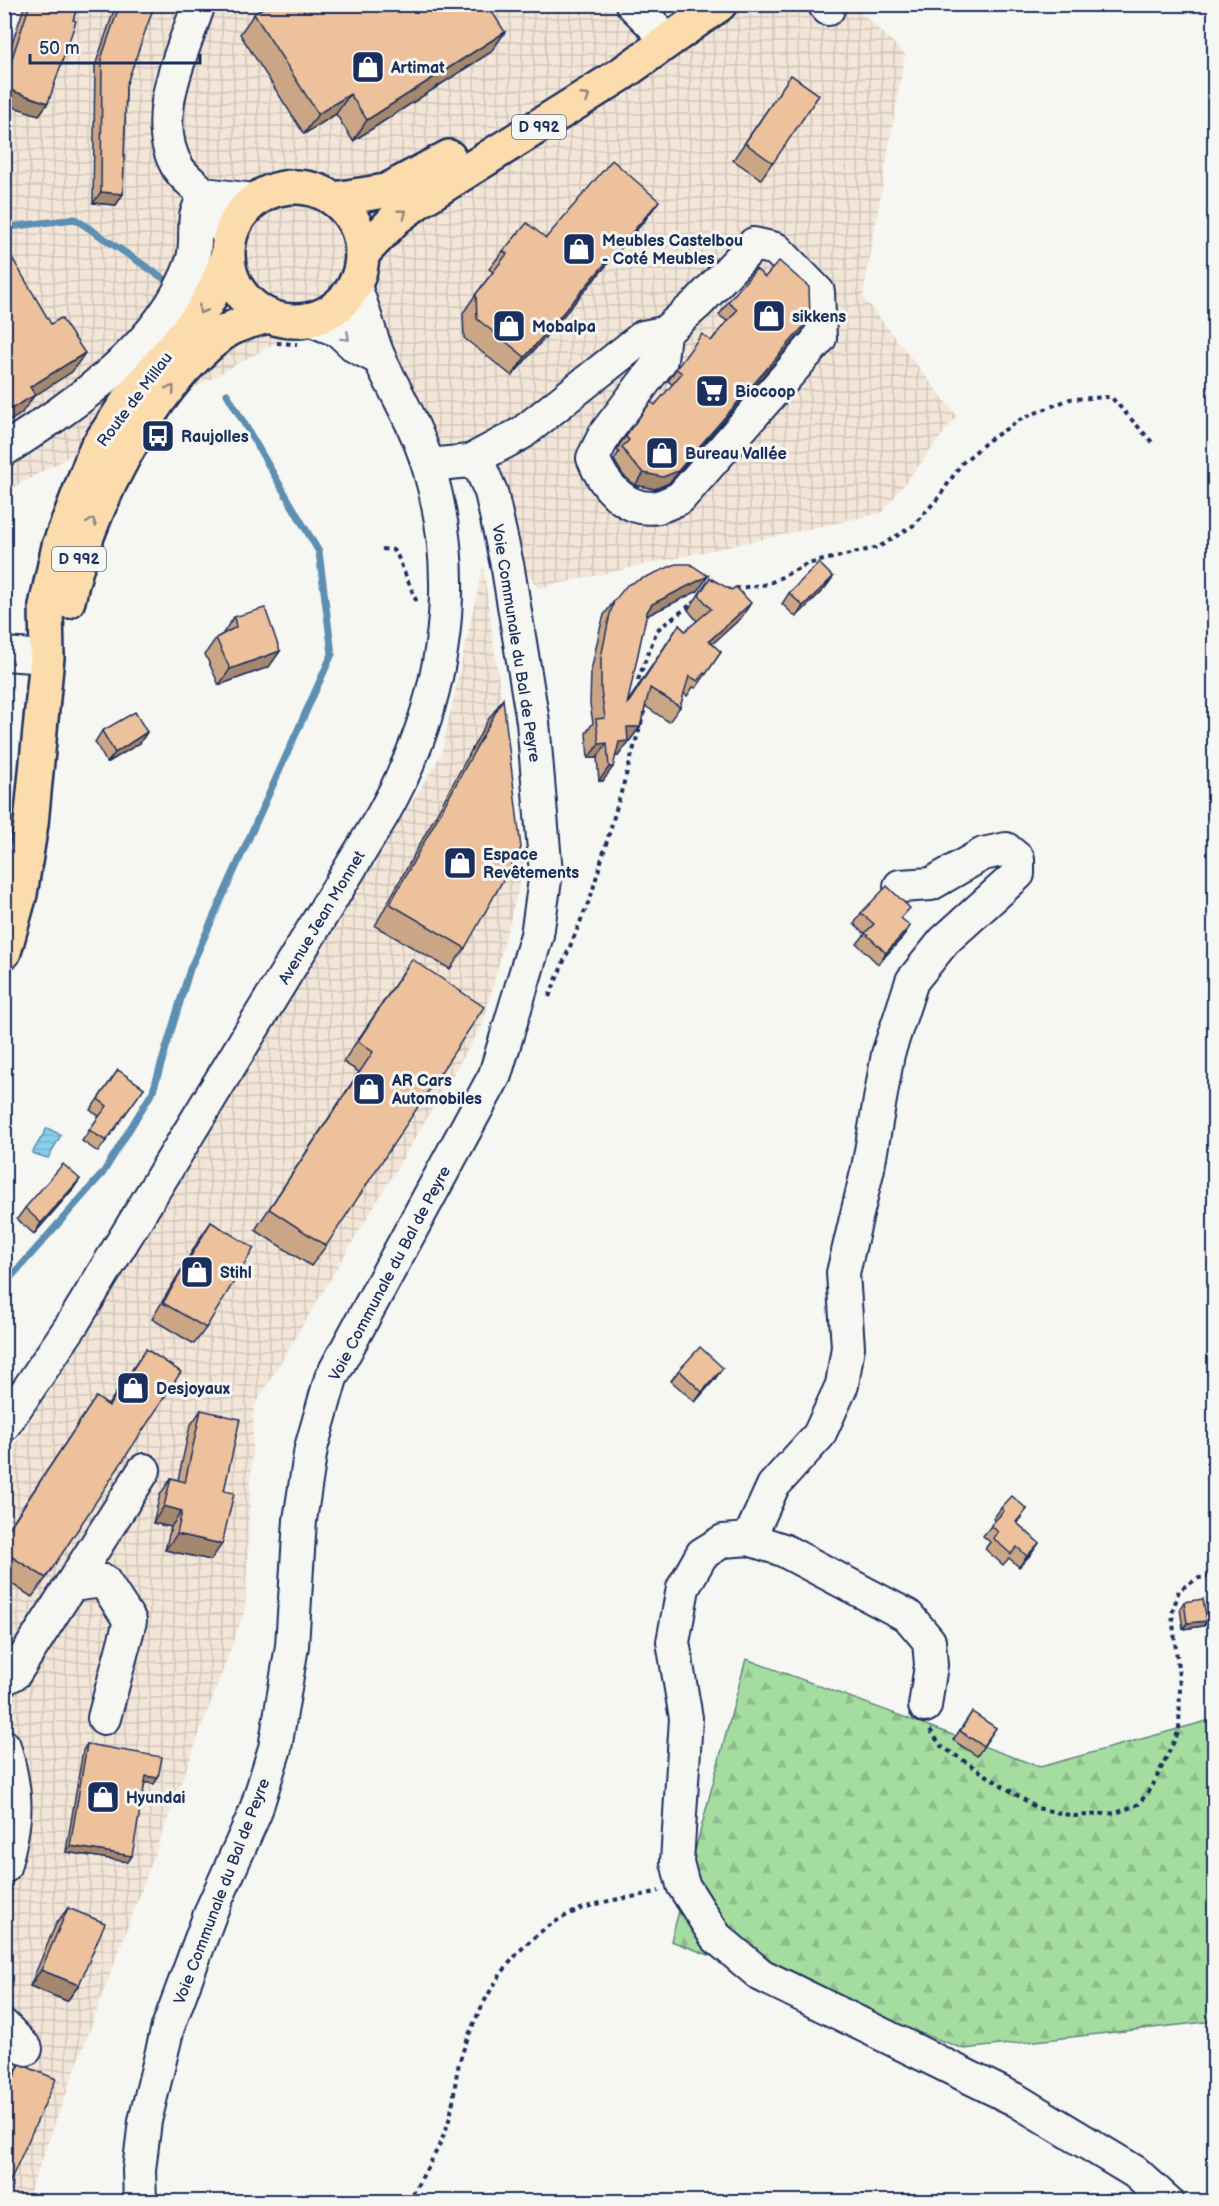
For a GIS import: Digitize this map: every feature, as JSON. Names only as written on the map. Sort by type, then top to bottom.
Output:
[{"type":"main road","name":"D 992","points":[[334,200],[386,191],[424,172],[538,103],[644,16],[686,4]]},
{"type":"main road","name":"D 992","points":[[358,269],[396,218],[419,201],[620,75],[720,4]]},
{"type":"main road","points":[[300,187],[318,191],[344,208],[357,229],[358,269],[340,303],[305,332],[296,321],[272,330],[240,292],[229,270],[228,247],[238,217],[254,200],[276,189],[300,187]]},
{"type":"main road","name":"Route de Millau","points":[[4,952],[20,894],[31,824],[47,657],[46,606],[58,546],[96,449],[128,401],[199,316],[216,288],[228,247]]},
{"type":"main road","name":"Route de Millau","points":[[47,657],[65,612],[72,580],[92,520],[118,463],[189,366],[223,334],[244,323],[272,330]]},
{"type":"street","points":[[199,4],[178,64],[168,105],[167,135],[177,166],[187,181],[204,194],[228,247]]},
{"type":"street","points":[[204,194],[254,200]]},
{"type":"street","points":[[4,450],[71,405],[136,349],[165,314],[193,260],[196,216],[204,194]]},
{"type":"street","points":[[428,465],[470,461],[522,433],[643,337],[664,333],[698,303],[754,244],[776,249],[818,292],[820,338],[680,498],[657,507],[626,503],[600,475],[593,458],[605,434],[661,360],[664,333]]},
{"type":"street","name":"Avenue Jean Monnet","points":[[4,1425],[72,1323],[402,782],[431,705],[444,626],[446,583],[444,540],[428,465],[401,397],[380,359],[358,269]]},
{"type":"street","points":[[305,332],[339,331],[356,347],[380,359]]},
{"type":"street","name":"Voie Communale du Bal de Peyre","points":[[140,2202],[139,2170],[144,2121],[168,2027],[212,1909],[255,1813],[275,1748],[292,1646],[300,1520],[309,1458],[331,1378],[495,1075],[537,935],[546,873],[533,722],[508,569],[491,492],[481,469],[470,461]]},
{"type":"street","points":[[4,654],[47,657]]},
{"type":"street","points":[[749,1539],[773,1486],[819,1435],[842,1385],[848,1347],[843,1273],[868,1168],[888,1054],[912,981],[944,941],[1018,873],[1018,859],[1006,849],[983,854],[931,884],[900,886]]},
{"type":"street","points":[[4,1679],[15,1673],[144,1470]]},
{"type":"street","points":[[926,1706],[931,1665],[929,1641],[908,1617],[783,1550],[749,1539],[723,1540],[702,1554],[684,1588],[673,1642],[686,1718],[677,1862],[683,1886],[716,1937],[761,1975],[1016,2100],[1135,2172],[1168,2202]]},
{"type":"street","points":[[71,1585],[104,1581],[130,1621],[104,1718]]},
{"type":"street","points":[[4,1746],[15,1786],[14,1832],[4,1867]]},
{"type":"street","points":[[4,2026],[26,2049]]},
{"type":"path","points":[[272,330],[305,332]]},
{"type":"path","points":[[717,591],[768,584],[807,564],[879,547],[914,525],[939,497],[961,464],[989,440],[1023,418],[1070,399],[1111,397],[1152,442]]},
{"type":"path","points":[[382,549],[393,549],[398,557],[423,616],[431,624],[444,626]]},
{"type":"path","points":[[640,691],[638,680],[657,630],[701,598]]},
{"type":"path","points":[[546,1003],[591,896],[644,713],[642,702]]},
{"type":"path","points":[[926,1706],[929,1729],[941,1746],[1037,1808],[1074,1816],[1116,1813],[1139,1804],[1154,1783],[1179,1731],[1180,1686],[1172,1614],[1179,1590],[1198,1578],[1215,1576]]},
{"type":"path","points":[[408,2202],[449,2121],[460,2059],[481,2007],[500,1975],[525,1942],[561,1919],[596,1904],[683,1886]]},
{"type":"shaded area","points":[[26,5],[854,5],[905,54],[863,297],[957,416],[882,513],[538,588],[343,306],[5,492],[4,61]]},
{"type":"shaded area","points":[[483,565],[524,867],[483,1024],[254,1407],[245,1610],[26,2202],[4,2201],[4,1463],[441,755]]},
{"type":"green space","points":[[746,1659],[1040,1767],[1214,1719],[1214,2021],[964,2049],[671,1941]]},
{"type":"water","points":[[47,1128],[61,1135],[48,1158],[32,1153]]},
{"type":"building","points":[[30,4],[78,4],[73,20],[76,21],[48,103],[4,88]]},
{"type":"building","points":[[120,4],[131,6],[131,4],[140,4],[153,9],[126,86],[123,194],[101,192],[102,56]]},
{"type":"building","name":"Artimat","points":[[269,4],[487,4],[505,32],[367,120],[350,94],[318,114],[254,14]]},
{"type":"building","points":[[791,75],[819,95],[773,163],[745,143]]},
{"type":"building","points":[[612,160],[659,201],[525,357],[477,319],[476,294],[507,254],[503,251],[527,223],[546,238]]},
{"type":"building","points":[[4,244],[51,324],[61,318],[85,353],[30,387],[35,395],[4,413]]},
{"type":"building","points":[[779,261],[809,287],[810,319],[678,471],[663,477],[644,473],[632,462],[622,447],[629,440],[626,437],[629,431],[651,402],[655,405],[682,373],[676,369],[702,334],[711,341],[737,310],[728,302],[756,269],[765,277]]},
{"type":"building","points":[[819,563],[833,577],[803,606],[789,593]]},
{"type":"building","points":[[676,564],[690,564],[708,576],[652,604],[647,612],[627,705],[679,625],[685,631],[711,609],[699,595],[710,578],[731,590],[736,587],[751,603],[709,641],[721,652],[706,674],[704,673],[698,681],[689,676],[680,707],[650,688],[640,727],[627,727],[628,741],[619,742],[613,767],[609,767],[607,743],[599,744],[596,719],[605,718],[601,690],[601,657],[614,601],[627,585]]},
{"type":"building","points":[[265,608],[280,651],[230,669],[216,638],[236,627],[234,617]]},
{"type":"building","points":[[503,699],[521,848],[465,948],[390,904]]},
{"type":"building","points":[[135,712],[147,732],[115,753],[102,731]]},
{"type":"building","points":[[887,886],[910,908],[901,918],[910,926],[886,953],[865,933],[874,924],[861,913]]},
{"type":"building","points":[[412,959],[484,1007],[326,1246],[269,1209],[373,1052],[358,1041]]},
{"type":"building","points":[[118,1070],[144,1088],[106,1141],[89,1130],[107,1106],[98,1099]]},
{"type":"building","points":[[63,1164],[80,1179],[41,1223],[25,1208]]},
{"type":"building","points":[[211,1222],[254,1248],[206,1328],[163,1303]]},
{"type":"building","points":[[700,1347],[723,1368],[702,1392],[679,1370]]},
{"type":"building","points":[[146,1349],[181,1372],[46,1578],[4,1552],[4,1536],[96,1397],[109,1406]]},
{"type":"building","points":[[201,1410],[240,1419],[224,1491],[234,1493],[222,1544],[177,1534],[182,1511],[164,1506],[171,1478],[185,1482]]},
{"type":"building","points":[[1012,1496],[1027,1509],[1016,1522],[1039,1543],[1027,1556],[1017,1547],[1011,1554],[993,1538],[998,1532],[991,1525],[1004,1511],[1001,1508]]},
{"type":"building","points":[[1203,1599],[1207,1621],[1187,1623],[1184,1602]]},
{"type":"building","points":[[972,1712],[996,1728],[983,1746],[960,1731]]},
{"type":"building","name":"Hyundai","points":[[87,1744],[162,1757],[158,1778],[146,1776],[132,1856],[70,1846]]},
{"type":"building","points":[[68,1908],[105,1923],[79,1985],[41,1970]]},
{"type":"building","points":[[20,2064],[56,2079],[4,2195],[4,2099]]},
{"type":"waterway","points":[[4,222],[9,227],[75,219],[163,278]]},
{"type":"waterway","points":[[4,1285],[103,1173],[153,1091],[190,969],[332,654],[319,552],[227,394]]},
{"type":"place","name":"Artimat","points":[[368,67]]},
{"type":"place","name":"Meubles Castelbou - Coté Meubles","points":[[579,249]]},
{"type":"place","name":"sikkens","points":[[769,316]]},
{"type":"place","name":"Mobalpa","points":[[509,326]]},
{"type":"place","name":"Biocoop","points":[[712,391]]},
{"type":"place","name":"Raujolles","points":[[158,436]]},
{"type":"place","name":"Bureau Vallée","points":[[662,453]]},
{"type":"place","name":"Espace Revêtements","points":[[460,863]]},
{"type":"place","name":"AR Cars Automobiles","points":[[369,1089]]},
{"type":"place","name":"Stihl","points":[[197,1272]]},
{"type":"place","name":"Desjoyaux","points":[[133,1388]]},
{"type":"place","name":"Hyundai","points":[[103,1797]]}]
